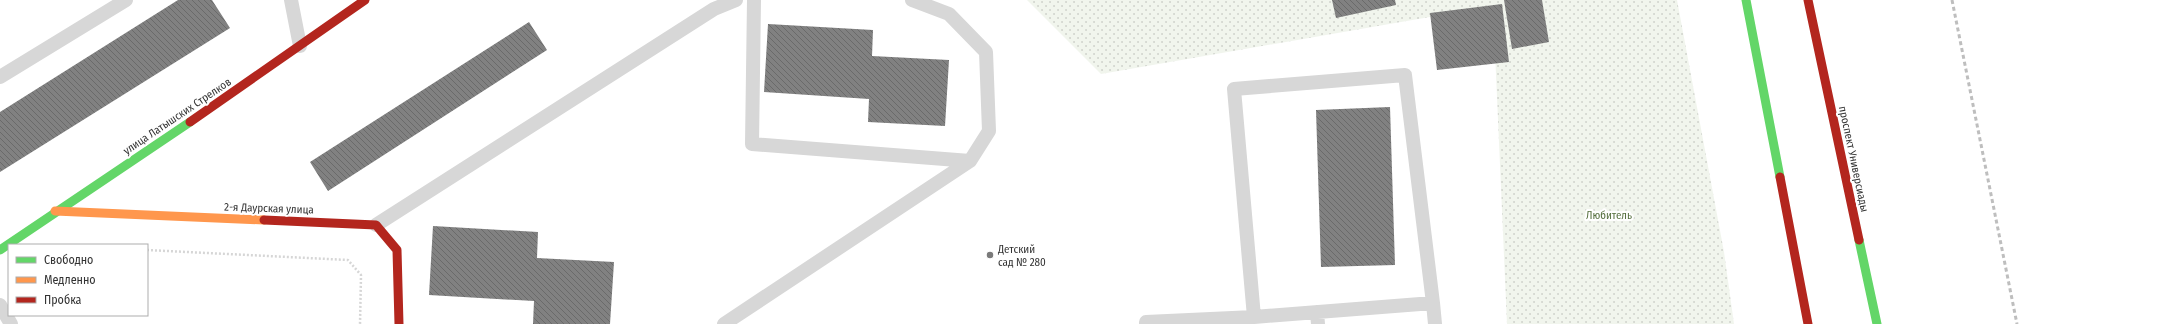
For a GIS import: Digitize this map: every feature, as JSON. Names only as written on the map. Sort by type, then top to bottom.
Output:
[{"type":"street","name":"улица Латышских Стрелков","points":[[9,244],[244,86],[365,0]]},
{"type":"street","points":[[1746,0],[1808,324]]},
{"type":"street","name":"проспект Универсиады","points":[[1808,0],[1877,324]]},
{"type":"street","name":"2-я Даурская улица","points":[[55,212],[376,224]]},
{"type":"street","points":[[376,224],[397,250],[399,324]]},
{"type":"lane","points":[[0,77],[126,0]]},
{"type":"lane","points":[[290,0],[300,46]]},
{"type":"lane","points":[[376,224],[714,9],[736,0]]},
{"type":"lane","points":[[754,0],[752,144],[970,161]]},
{"type":"lane","points":[[724,324],[970,161],[989,131],[986,52],[949,14],[912,0]]},
{"type":"lane","points":[[1254,317],[1234,89],[1405,75],[1435,324]]},
{"type":"lane","points":[[1146,324],[1146,322],[1254,317],[1318,318],[1432,303]]},
{"type":"lane","points":[[0,305],[11,324]]},
{"type":"path","points":[[148,250],[348,260],[361,275],[360,324]]},
{"type":"green space","name":"Любитель","points":[[1027,0],[1677,0],[1724,252],[1734,324],[1507,324],[1493,6],[1101,74]]},
{"type":"building","points":[[178,0],[212,0],[230,28],[0,172],[0,112]]},
{"type":"building","points":[[1332,0],[1395,0],[1396,5],[1336,18]]},
{"type":"building","points":[[1504,0],[1542,0],[1549,42],[1512,49]]},
{"type":"building","points":[[1502,4],[1509,62],[1437,70],[1430,13]]},
{"type":"building","points":[[529,22],[547,50],[328,191],[310,162]]},
{"type":"building","points":[[768,24],[873,30],[872,56],[949,60],[945,126],[868,122],[869,99],[764,92]]},
{"type":"building","points":[[1390,107],[1395,265],[1321,267],[1316,110]]},
{"type":"building","points":[[433,226],[538,232],[537,258],[614,262],[610,324],[533,324],[534,301],[429,295]]},
{"type":"railway","points":[[1952,0],[2017,324]]},
{"type":"traffic: fast","points":[[1746,0],[1780,177]]},
{"type":"traffic: fast","points":[[9,244],[190,122]]},
{"type":"traffic: fast","points":[[1859,240],[1877,324]]},
{"type":"traffic: fast","points":[[0,250],[8,245]]},
{"type":"traffic: slow","points":[[55,211],[264,220]]},
{"type":"traffic: jam","points":[[190,122],[365,0]]},
{"type":"traffic: jam","points":[[1808,0],[1859,240]]},
{"type":"traffic: jam","points":[[1780,177],[1808,324]]},
{"type":"traffic: jam","points":[[264,220],[376,225],[397,250],[399,324]]},
{"type":"place","name":"Детский сад № 280","points":[[990,255]]}]
